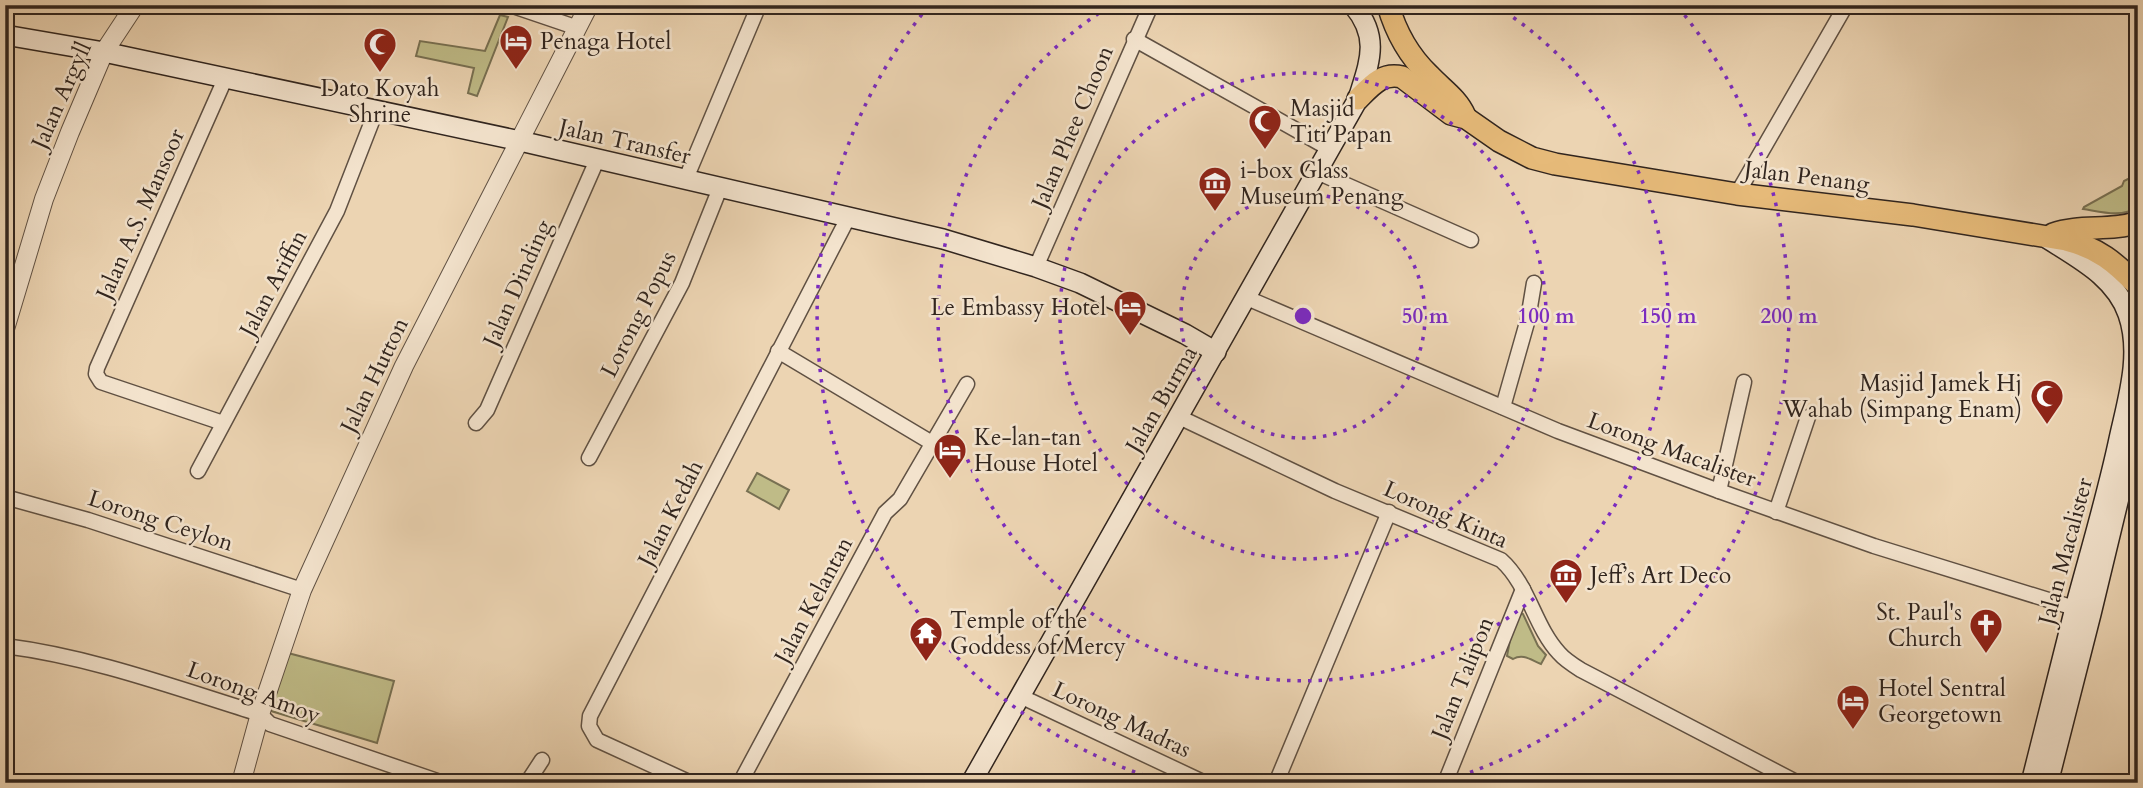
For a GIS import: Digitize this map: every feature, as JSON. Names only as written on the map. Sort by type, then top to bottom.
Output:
[{"type":"main road","name":"Jalan Burma","points":[[971,783],[1357,99],[1371,52],[1369,32],[1353,5]]},
{"type":"main road","name":"Jalan Penang","points":[[1388,5],[1396,31],[1409,54],[1459,103],[1466,118]]},
{"type":"main road","name":"Jalan Transfer","points":[[9,34],[520,141],[943,239],[1036,267],[1122,303],[1216,352]]},
{"type":"main road","name":"Jalan Penang","points":[[1357,99],[1381,79],[1396,75],[1411,82],[1451,114],[1466,118],[1532,158],[1737,194],[1913,215],[2087,245],[2105,255],[2138,286]]},
{"type":"main road","points":[[2044,237],[2064,230],[2121,226],[2138,222]]},
{"type":"main road","name":"Jalan Macalister","points":[[2044,237],[2078,257],[2105,279],[2118,293],[2133,330],[2131,386],[2048,783]]},
{"type":"main road","name":"Jalan Macalister","points":[[2031,783],[2138,419]]},
{"type":"street","name":"Jalan Argyll","points":[[5,329],[44,199],[104,52],[135,5]]},
{"type":"street","points":[[510,5],[578,28]]},
{"type":"street","name":"Jalan Hutton","points":[[241,783],[260,713],[302,590],[404,366],[589,5]]},
{"type":"street","points":[[685,181],[759,5]]},
{"type":"street","name":"Jalan Phee Choon","points":[[1036,267],[1151,5]]},
{"type":"street","points":[[1737,194],[1846,5]]},
{"type":"street","points":[[1134,39],[1329,149]]},
{"type":"street","name":"Jalan A.S. Mansoor","points":[[223,423],[101,382],[97,371],[225,79]]},
{"type":"street","name":"Jalan Ariffin","points":[[198,471],[337,211],[376,111]]},
{"type":"street","name":"Jalan Dinding","points":[[476,424],[486,410],[597,160]]},
{"type":"street","points":[[1317,172],[1471,240]]},
{"type":"street","name":"Lorong Popus","points":[[589,458],[682,283],[720,188]]},
{"type":"street","name":"Jalan Kedah","points":[[691,783],[597,740],[589,726],[590,716],[849,216]]},
{"type":"street","points":[[1503,407],[1528,320],[1534,283]]},
{"type":"street","name":"Lorong Macalister","points":[[1247,298],[1558,431],[1874,546],[2083,611]]},
{"type":"street","points":[[778,351],[932,443]]},
{"type":"street","points":[[1719,491],[1744,382]]},
{"type":"street","name":"Jalan Kelantan","points":[[740,783],[886,513],[900,499],[967,384]]},
{"type":"street","name":"Lorong Kinta","points":[[1180,416],[1335,491],[1501,560],[1523,589],[1558,652],[1581,670],[1798,783]]},
{"type":"street","points":[[1776,512],[1808,417]]},
{"type":"street","name":"Lorong Ceylon","points":[[5,497],[88,520],[302,590]]},
{"type":"street","points":[[1276,783],[1389,512]]},
{"type":"street","name":"Jalan Talipon","points":[[1445,783],[1523,589]]},
{"type":"street","name":"Lorong Amoy","points":[[5,646],[37,650],[118,670],[260,713],[270,724],[443,783]]},
{"type":"street","name":"Lorong Madras","points":[[1020,696],[1205,783]]},
{"type":"street","points":[[527,783],[542,760]]},
{"type":"shaded area","points":[[500,15],[508,17],[477,96],[468,93],[474,68],[416,56],[420,41],[485,51]]},
{"type":"shaded area","points":[[2130,178],[2132,184],[2138,184],[2138,207],[2118,213],[2083,209],[2122,186],[2124,181]]},
{"type":"shaded area","points":[[757,473],[789,490],[779,509],[747,491]]},
{"type":"shaded area","points":[[1520,613],[1546,655],[1541,664],[1524,657],[1513,659],[1507,656],[1513,624]]},
{"type":"shaded area","points":[[288,653],[394,681],[377,743],[271,711]]},
{"type":"place","name":"Penaga Hotel","points":[[516,71]]},
{"type":"place","name":"Dato Koyah Shrine","points":[[380,74]]},
{"type":"place","name":"Masjid Titi Papan","points":[[1265,151]]},
{"type":"place","name":"i-box Glass Museum Penang","points":[[1215,213]]},
{"type":"place","name":"Le Embassy Hotel","points":[[1130,337]]},
{"type":"place","name":"Masjid Jamek Hj Wahab (Simpang Enam)","points":[[2047,426]]},
{"type":"place","name":"Ke-lan-tan House Hotel","points":[[950,480]]},
{"type":"place","name":"Jeff’s Art Deco","points":[[1566,605]]},
{"type":"place","name":"St. Paul's Church","points":[[1986,655]]},
{"type":"place","name":"Temple of the Goddess of Mercy","points":[[926,663]]},
{"type":"place","name":"Hotel Sentral Georgetown","points":[[1853,731]]}]
